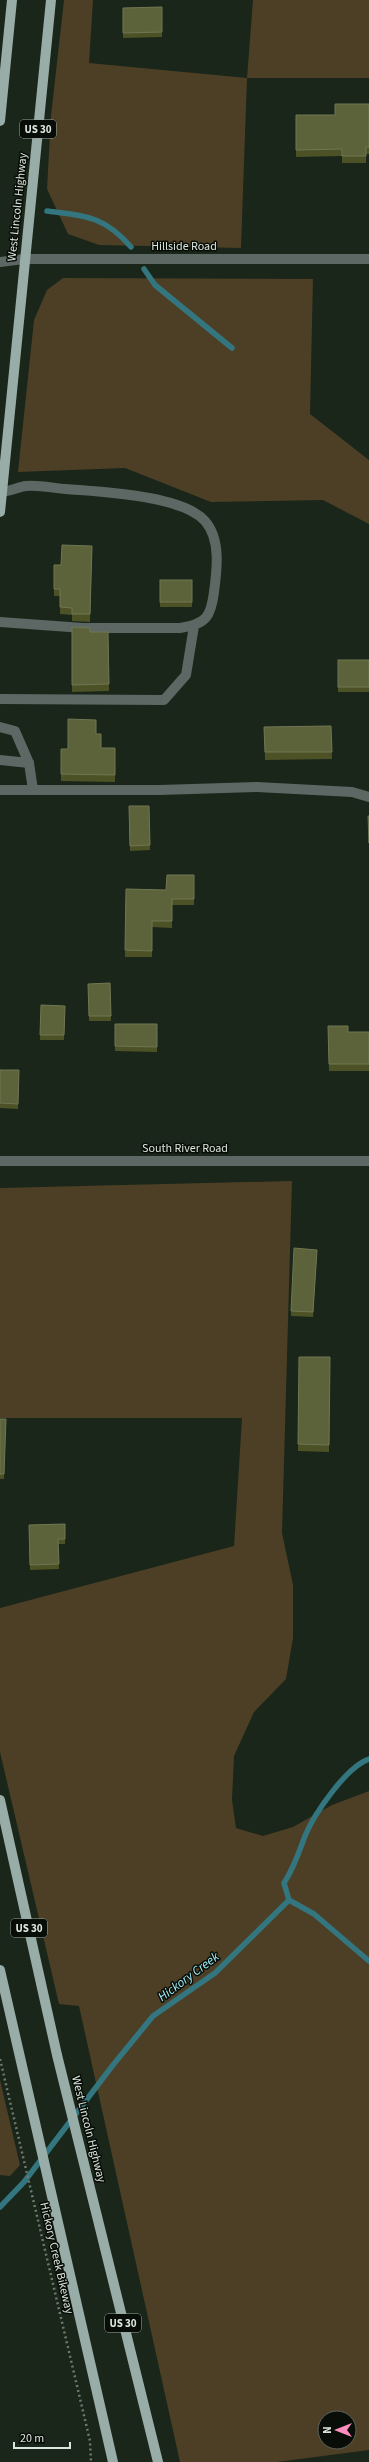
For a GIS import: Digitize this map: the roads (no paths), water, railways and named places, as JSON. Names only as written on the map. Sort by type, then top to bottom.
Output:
[{"type":"main road","points":[[0,121],[12,0]]},
{"type":"main road","name":"West Lincoln Highway","points":[[0,512],[20,326],[24,259],[52,0]]},
{"type":"main road","name":"West Lincoln Highway","points":[[0,1800],[57,2055],[158,2462]]},
{"type":"main road","points":[[0,1970],[114,2462]]},
{"type":"street","name":"Hillside Road","points":[[0,262],[24,259],[369,259]]},
{"type":"street","points":[[0,622],[83,628],[180,628],[194,626],[206,619],[212,610],[217,568],[214,538],[205,521],[180,506],[140,496],[27,486],[1,492]]},
{"type":"street","points":[[0,699],[164,700],[186,676],[194,626]]},
{"type":"street","points":[[0,727],[15,731],[28,763],[34,790]]},
{"type":"street","points":[[0,760],[28,763]]},
{"type":"street","points":[[0,790],[160,790],[257,787],[352,792],[369,797]]},
{"type":"street","name":"South River Road","points":[[0,1160],[369,1161]]},
{"type":"waterway","points":[[47,211],[73,214],[94,219],[112,229],[131,247]]},
{"type":"waterway","points":[[144,269],[155,285],[232,348]]},
{"type":"waterway","name":"Hickory Creek","points":[[289,1900],[284,1883],[293,1866],[309,1827],[323,1804],[341,1781],[360,1763],[369,1759]]},
{"type":"waterway","points":[[289,1900],[314,1914],[369,1961]]},
{"type":"waterway","name":"Hickory Creek","points":[[0,2207],[24,2182],[113,2065],[153,2016],[215,1973],[289,1900]]}]
